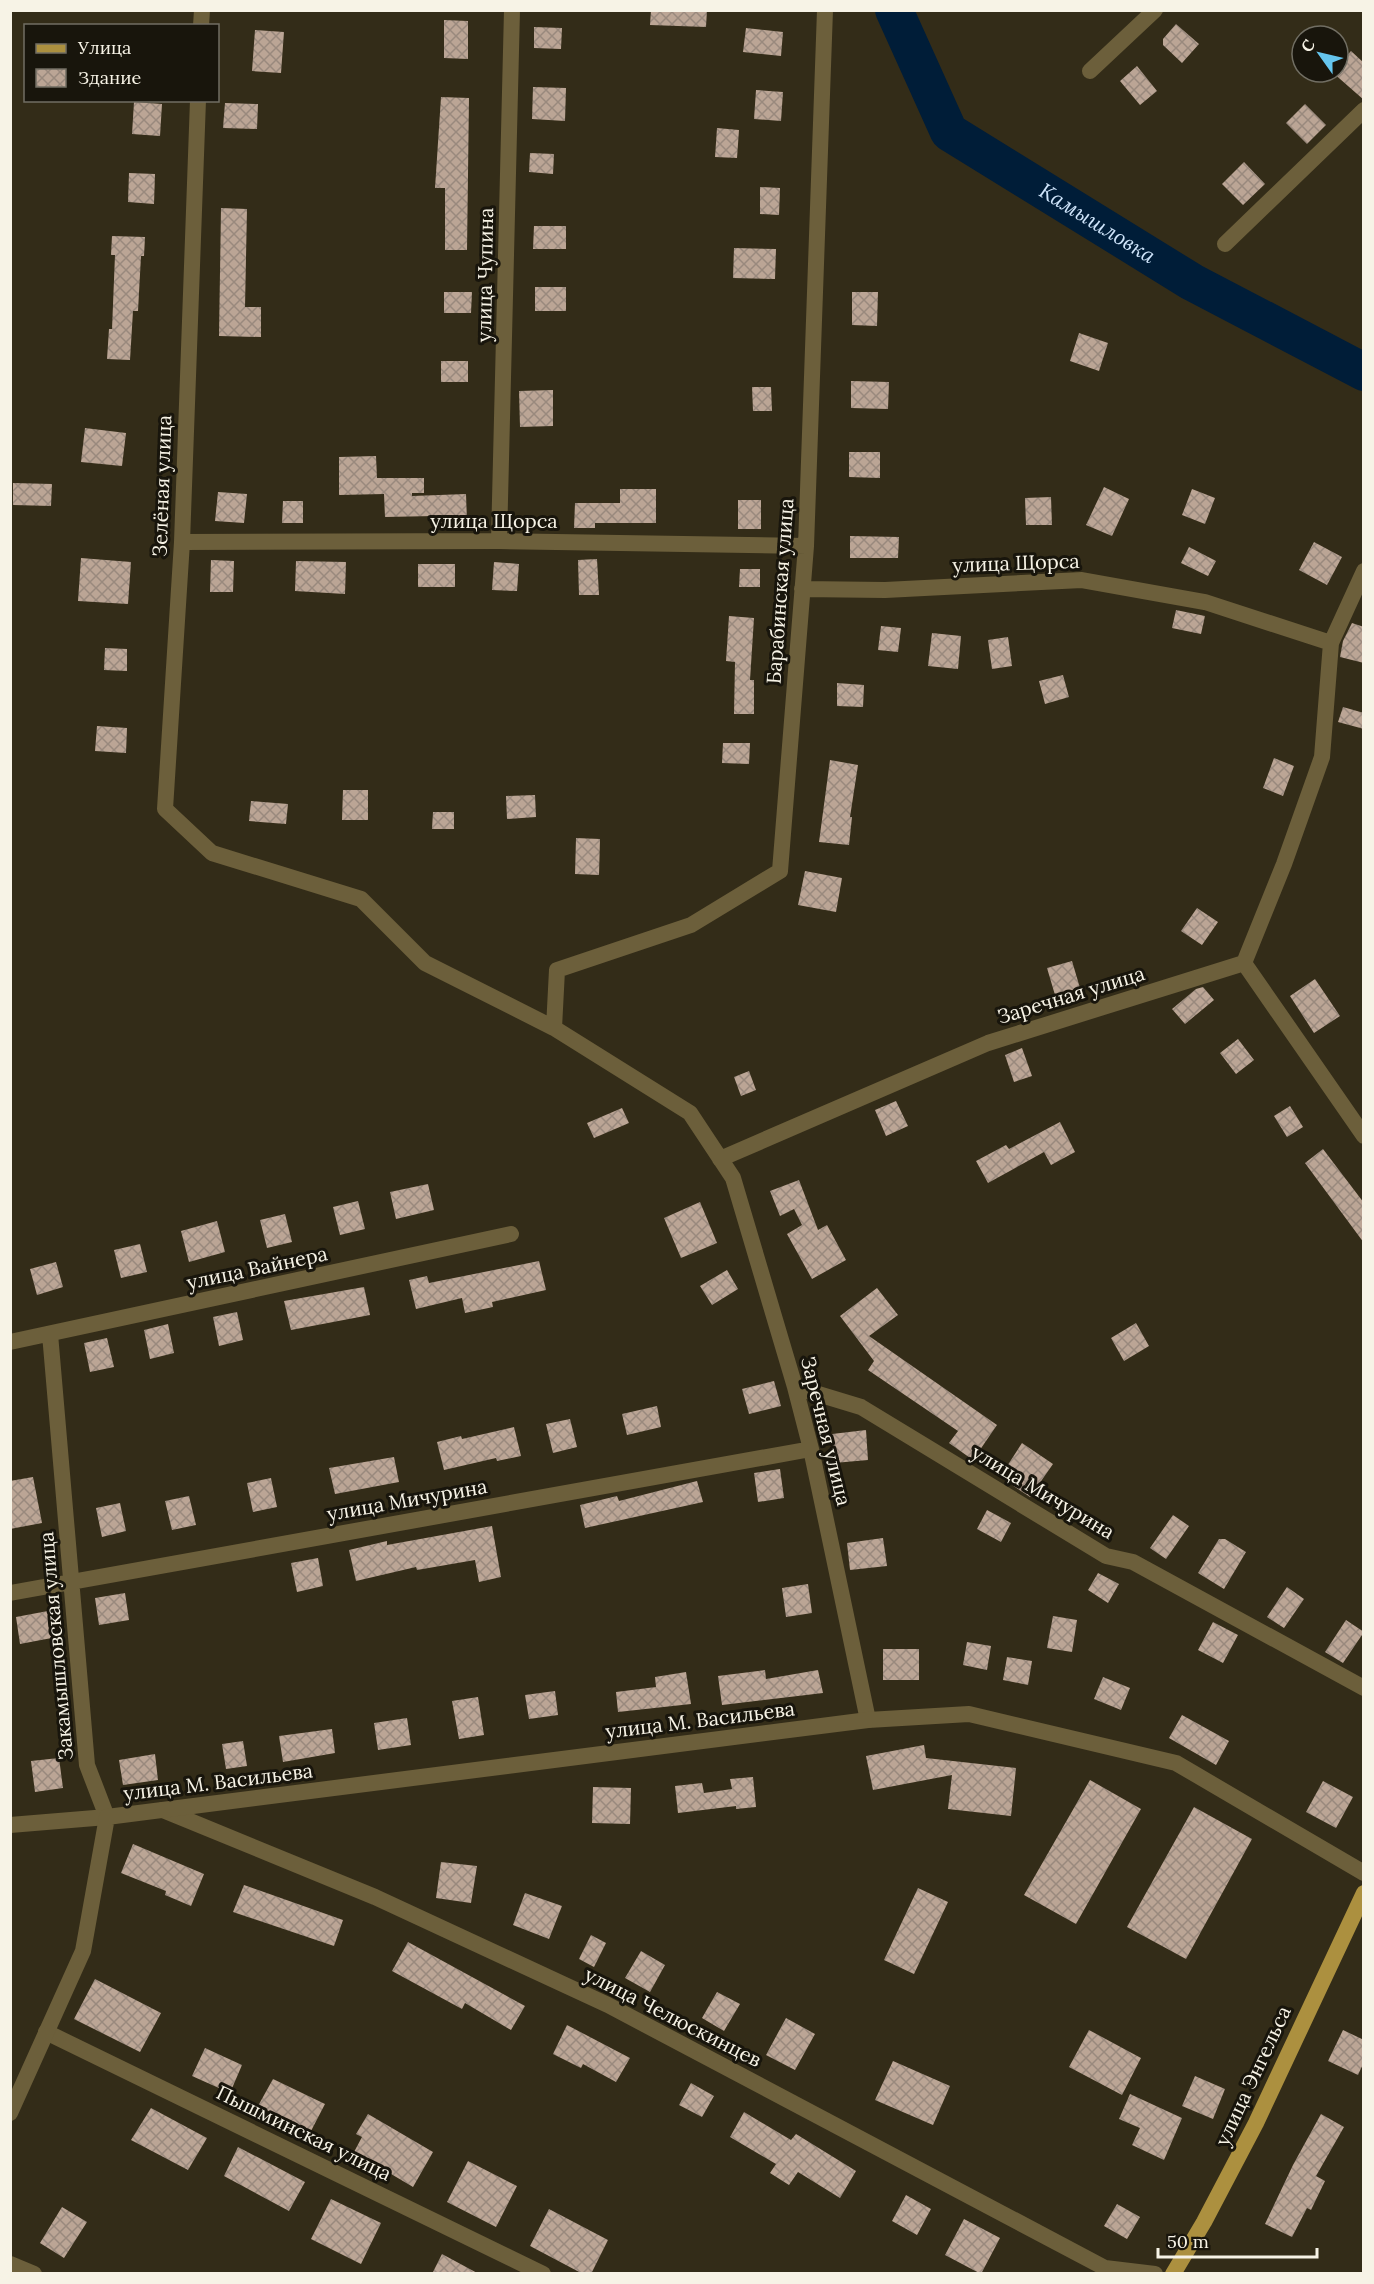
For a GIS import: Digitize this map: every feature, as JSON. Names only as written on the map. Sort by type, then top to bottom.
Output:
[{"type":"main road","name":"улица Энгельса","points":[[1173,2274],[1204,2222],[1256,2122],[1363,1894]]},
{"type":"street","name":"улица Чупина","points":[[499,541],[512,10]]},
{"type":"street","name":"Барабинская улица","points":[[554,1028],[557,970],[691,925],[780,871],[806,546],[825,10]]},
{"type":"street","points":[[1090,71],[1155,10]]},
{"type":"street","name":"Зелёная улица","points":[[198,102],[182,542],[165,808],[212,853]]},
{"type":"street","points":[[1226,244],[1364,110]]},
{"type":"street","name":"улица Щорса","points":[[182,542],[499,541],[806,546]]},
{"type":"street","points":[[1364,570],[1331,643],[1322,757],[1284,864],[1244,963],[1364,1136]]},
{"type":"street","name":"улица Щорса","points":[[802,589],[885,590],[1082,580],[1205,602],[1331,643]]},
{"type":"street","name":"Заречная улица","points":[[212,853],[360,899],[425,963],[554,1028],[690,1113],[733,1178],[795,1387],[811,1449],[868,1720]]},
{"type":"street","name":"Заречная улица","points":[[720,1159],[988,1043],[1244,963]]},
{"type":"street","name":"улица Вайнера","points":[[10,1342],[512,1234]]},
{"type":"street","name":"Закамышловская улица","points":[[50,1334],[87,1765],[108,1817]]},
{"type":"street","name":"улица Мичурина","points":[[795,1387],[861,1407],[1106,1556],[1133,1562],[1364,1688]]},
{"type":"street","name":"улица Мичурина","points":[[10,1593],[811,1449]]},
{"type":"street","name":"улица М. Васильева","points":[[10,1825],[108,1817],[868,1720],[969,1714],[1176,1763],[1364,1873]]},
{"type":"street","name":"улица Челюскинцев","points":[[163,1810],[375,1897],[608,2005],[1106,2271],[1155,2274]]},
{"type":"street","points":[[10,2113],[82,1951],[108,1817]]},
{"type":"street","name":"Пышминская улица","points":[[46,2032],[543,2274]]},
{"type":"street","points":[[10,2264],[34,2274]]},
{"type":"building","points":[[651,10],[707,10],[706,27],[650,25]]},
{"type":"building","points":[[444,20],[468,21],[468,59],[444,58]]},
{"type":"building","points":[[1176,24],[1199,44],[1182,63],[1163,45],[1163,39]]},
{"type":"building","points":[[534,27],[562,28],[561,49],[534,48]]},
{"type":"building","points":[[746,28],[783,32],[781,56],[743,52]]},
{"type":"building","points":[[255,30],[284,32],[281,73],[252,71]]},
{"type":"building","points":[[1350,52],[1364,63],[1364,100],[1346,84],[1350,84]]},
{"type":"building","points":[[1137,66],[1157,91],[1140,105],[1120,81]]},
{"type":"building","points":[[533,87],[566,88],[565,121],[532,119]]},
{"type":"building","points":[[756,90],[783,92],[781,121],[754,119]]},
{"type":"building","points":[[441,97],[469,98],[467,250],[445,250],[445,188],[435,188]]},
{"type":"building","points":[[134,102],[162,104],[160,136],[132,134]]},
{"type":"building","points":[[225,103],[258,104],[257,129],[223,128]]},
{"type":"building","points":[[1305,104],[1326,125],[1307,144],[1286,123]]},
{"type":"building","points":[[717,128],[739,130],[737,158],[715,157]]},
{"type":"building","points":[[530,153],[554,154],[553,174],[529,172]]},
{"type":"building","points":[[1244,162],[1265,184],[1243,205],[1222,184]]},
{"type":"building","points":[[129,173],[155,174],[154,204],[128,202]]},
{"type":"building","points":[[760,187],[780,188],[779,215],[760,214]]},
{"type":"building","points":[[221,208],[247,209],[245,307],[261,307],[261,337],[219,336]]},
{"type":"building","points":[[534,226],[566,226],[566,249],[533,249]]},
{"type":"building","points":[[112,236],[145,237],[144,256],[141,256],[138,311],[133,311],[130,360],[107,359],[109,329],[112,329],[115,255],[111,255]]},
{"type":"building","points":[[734,248],[776,249],[775,279],[733,278]]},
{"type":"building","points":[[535,287],[566,287],[566,311],[535,311]]},
{"type":"building","points":[[444,292],[472,292],[471,313],[444,313]]},
{"type":"building","points":[[852,292],[878,292],[877,326],[852,325]]},
{"type":"building","points":[[1079,333],[1108,343],[1099,371],[1070,361]]},
{"type":"building","points":[[441,361],[468,361],[468,382],[441,382]]},
{"type":"building","points":[[851,381],[889,382],[888,409],[851,408]]},
{"type":"building","points":[[752,387],[771,387],[772,411],[753,411]]},
{"type":"building","points":[[553,390],[553,426],[520,427],[519,391]]},
{"type":"building","points":[[85,428],[126,433],[122,466],[81,462]]},
{"type":"building","points":[[849,452],[880,452],[880,478],[849,477]]},
{"type":"building","points":[[376,456],[377,478],[424,478],[424,493],[412,493],[412,496],[466,494],[467,521],[435,523],[435,516],[385,517],[384,494],[339,495],[339,457]]},
{"type":"building","points":[[13,483],[52,484],[51,506],[13,505]]},
{"type":"building","points":[[1104,487],[1129,499],[1112,536],[1086,525]]},
{"type":"building","points":[[620,489],[656,489],[656,523],[595,523],[595,528],[574,528],[575,503],[620,503]]},
{"type":"building","points":[[1192,489],[1215,498],[1205,524],[1182,515]]},
{"type":"building","points":[[218,492],[247,494],[244,523],[215,521]]},
{"type":"building","points":[[1051,497],[1052,525],[1026,525],[1025,498]]},
{"type":"building","points":[[738,500],[761,500],[761,529],[738,529]]},
{"type":"building","points":[[283,501],[303,501],[303,523],[282,523]]},
{"type":"building","points":[[850,536],[899,537],[898,558],[850,558]]},
{"type":"building","points":[[1314,542],[1342,557],[1327,585],[1299,570]]},
{"type":"building","points":[[1189,547],[1216,561],[1208,576],[1181,563]]},
{"type":"building","points":[[81,558],[131,562],[128,604],[78,601]]},
{"type":"building","points":[[597,559],[599,595],[579,595],[578,560]]},
{"type":"building","points":[[211,560],[234,561],[233,592],[210,592]]},
{"type":"building","points":[[296,561],[346,562],[345,594],[295,591]]},
{"type":"building","points":[[494,562],[519,564],[517,591],[492,590]]},
{"type":"building","points":[[418,564],[455,564],[455,587],[418,587]]},
{"type":"building","points":[[740,569],[760,569],[760,587],[739,587]]},
{"type":"building","points":[[1176,610],[1205,616],[1201,634],[1172,628]]},
{"type":"building","points":[[729,616],[754,618],[750,680],[754,680],[754,714],[734,714],[735,662],[726,661]]},
{"type":"building","points":[[1352,623],[1364,627],[1364,663],[1340,657],[1343,641]]},
{"type":"building","points":[[881,626],[901,628],[898,652],[878,650]]},
{"type":"building","points":[[932,633],[961,636],[958,669],[928,666]]},
{"type":"building","points":[[1008,637],[1012,666],[992,669],[988,640]]},
{"type":"building","points":[[105,648],[127,649],[127,671],[104,670]]},
{"type":"building","points":[[1063,675],[1069,697],[1045,704],[1039,681]]},
{"type":"building","points":[[837,683],[864,685],[863,707],[837,706]]},
{"type":"building","points":[[1343,707],[1364,713],[1364,729],[1338,722]]},
{"type":"building","points":[[97,726],[127,728],[126,753],[95,751]]},
{"type":"building","points":[[723,743],[750,743],[749,764],[722,763]]},
{"type":"building","points":[[1274,758],[1294,766],[1283,796],[1263,788]]},
{"type":"building","points":[[830,760],[858,765],[850,817],[852,817],[849,845],[819,842]]},
{"type":"building","points":[[343,790],[368,790],[368,820],[342,820]]},
{"type":"building","points":[[535,795],[536,817],[507,819],[506,796]]},
{"type":"building","points":[[251,801],[288,804],[286,824],[249,821]]},
{"type":"building","points":[[433,812],[454,812],[454,829],[432,829]]},
{"type":"building","points":[[576,838],[600,839],[599,875],[575,874]]},
{"type":"building","points":[[805,871],[842,878],[836,912],[798,905]]},
{"type":"building","points":[[1197,908],[1218,922],[1202,945],[1181,931]]},
{"type":"building","points":[[1072,961],[1080,988],[1055,995],[1047,968]]},
{"type":"building","points":[[1315,979],[1340,1016],[1314,1033],[1290,996]]},
{"type":"building","points":[[1203,987],[1214,1000],[1185,1024],[1172,1009],[1196,989]]},
{"type":"building","points":[[1238,1039],[1254,1060],[1236,1074],[1220,1053]]},
{"type":"building","points":[[1022,1048],[1032,1076],[1014,1082],[1005,1055]]},
{"type":"building","points":[[749,1071],[756,1090],[741,1096],[734,1077]]},
{"type":"building","points":[[896,1101],[908,1126],[886,1136],[875,1110]]},
{"type":"building","points":[[1290,1106],[1303,1127],[1287,1137],[1274,1116]]},
{"type":"building","points":[[622,1108],[629,1123],[594,1138],[587,1123]]},
{"type":"building","points":[[1060,1122],[1075,1152],[1051,1165],[1044,1152],[988,1183],[976,1161],[1006,1145],[1009,1149]]},
{"type":"building","points":[[1323,1149],[1364,1203],[1364,1243],[1305,1163]]},
{"type":"building","points":[[799,1180],[818,1230],[827,1225],[846,1260],[812,1279],[787,1234],[802,1225],[794,1209],[780,1216],[770,1191]]},
{"type":"building","points":[[428,1184],[434,1210],[396,1219],[390,1192]]},
{"type":"building","points":[[358,1201],[365,1229],[340,1235],[333,1207]]},
{"type":"building","points":[[700,1202],[717,1243],[681,1258],[664,1218]]},
{"type":"building","points":[[285,1214],[292,1242],[267,1248],[260,1220]]},
{"type":"building","points":[[217,1221],[225,1252],[189,1262],[181,1231]]},
{"type":"building","points":[[140,1244],[147,1272],[121,1278],[114,1250]]},
{"type":"building","points":[[539,1261],[546,1290],[492,1302],[493,1307],[465,1313],[462,1298],[416,1309],[409,1280],[427,1276],[429,1283]]},
{"type":"building","points":[[56,1262],[63,1287],[37,1295],[30,1269]]},
{"type":"building","points":[[727,1270],[738,1289],[712,1305],[700,1286]]},
{"type":"building","points":[[364,1287],[370,1315],[291,1330],[284,1301]]},
{"type":"building","points":[[877,1288],[898,1315],[869,1336],[997,1425],[973,1460],[949,1443],[958,1431],[868,1370],[874,1361],[840,1316]]},
{"type":"building","points":[[237,1312],[243,1340],[219,1346],[213,1317]]},
{"type":"building","points":[[1136,1323],[1149,1346],[1124,1361],[1111,1338]]},
{"type":"building","points":[[168,1324],[174,1353],[150,1359],[144,1330]]},
{"type":"building","points":[[107,1338],[114,1367],[90,1372],[84,1343]]},
{"type":"building","points":[[774,1381],[781,1406],[749,1414],[742,1389]]},
{"type":"building","points":[[657,1406],[661,1427],[627,1435],[622,1414]]},
{"type":"building","points":[[570,1419],[577,1447],[553,1453],[546,1424]]},
{"type":"building","points":[[514,1427],[521,1456],[497,1461],[496,1458],[444,1470],[437,1442],[461,1436],[462,1439]]},
{"type":"building","points":[[866,1430],[868,1460],[834,1463],[832,1434]]},
{"type":"building","points":[[1022,1443],[1053,1464],[1030,1497],[1000,1477]]},
{"type":"building","points":[[394,1457],[399,1482],[335,1494],[329,1468]]},
{"type":"building","points":[[780,1469],[784,1498],[758,1502],[754,1473]]},
{"type":"building","points":[[33,1477],[42,1523],[10,1529],[10,1481]]},
{"type":"building","points":[[271,1478],[277,1507],[253,1512],[247,1483]]},
{"type":"building","points":[[697,1481],[703,1502],[585,1528],[580,1505],[617,1496],[619,1501]]},
{"type":"building","points":[[189,1496],[196,1525],[172,1530],[165,1501]]},
{"type":"building","points":[[120,1503],[126,1531],[102,1537],[96,1508]]},
{"type":"building","points":[[987,1510],[1011,1523],[1001,1542],[977,1529]]},
{"type":"building","points":[[1173,1515],[1189,1526],[1166,1559],[1150,1548]]},
{"type":"building","points":[[492,1526],[501,1577],[479,1582],[475,1560],[417,1570],[416,1567],[356,1581],[349,1550],[387,1541],[387,1545]]},
{"type":"building","points":[[883,1538],[887,1566],[850,1570],[847,1543]]},
{"type":"building","points":[[1219,1539],[1225,1539],[1246,1552],[1224,1589],[1198,1573]]},
{"type":"building","points":[[318,1558],[323,1586],[297,1592],[291,1563]]},
{"type":"building","points":[[1098,1573],[1119,1584],[1108,1603],[1088,1590]]},
{"type":"building","points":[[808,1584],[812,1613],[786,1617],[782,1588]]},
{"type":"building","points":[[1287,1587],[1304,1599],[1284,1628],[1267,1617]]},
{"type":"building","points":[[125,1593],[129,1620],[99,1625],[95,1598]]},
{"type":"building","points":[[53,1610],[57,1637],[20,1644],[16,1617]]},
{"type":"building","points":[[1053,1616],[1077,1620],[1072,1652],[1047,1648]]},
{"type":"building","points":[[1346,1620],[1364,1632],[1343,1663],[1325,1652]]},
{"type":"building","points":[[1213,1622],[1238,1635],[1223,1663],[1198,1650]]},
{"type":"building","points":[[967,1642],[991,1646],[987,1670],[963,1665]]},
{"type":"building","points":[[883,1649],[919,1649],[919,1680],[883,1680]]},
{"type":"building","points":[[1007,1657],[1032,1661],[1028,1685],[1003,1680]]},
{"type":"building","points":[[765,1670],[766,1679],[818,1670],[823,1693],[722,1705],[718,1676]]},
{"type":"building","points":[[686,1672],[691,1704],[618,1712],[616,1692],[656,1687],[655,1677]]},
{"type":"building","points":[[1103,1677],[1130,1688],[1121,1710],[1094,1699]]},
{"type":"building","points":[[555,1691],[558,1715],[529,1719],[525,1695]]},
{"type":"building","points":[[478,1697],[484,1735],[459,1739],[452,1701]]},
{"type":"building","points":[[1182,1715],[1229,1741],[1216,1765],[1169,1738]]},
{"type":"building","points":[[407,1718],[411,1745],[378,1750],[374,1723]]},
{"type":"building","points":[[332,1729],[335,1753],[283,1762],[279,1736]]},
{"type":"building","points":[[243,1741],[247,1766],[226,1769],[222,1744]]},
{"type":"building","points":[[924,1745],[926,1758],[1016,1768],[1011,1816],[948,1809],[952,1775],[873,1790],[866,1756]]},
{"type":"building","points":[[155,1754],[158,1780],[123,1785],[119,1760]]},
{"type":"building","points":[[59,1758],[63,1788],[35,1792],[31,1761]]},
{"type":"building","points":[[753,1777],[756,1807],[736,1809],[736,1806],[678,1813],[675,1786],[702,1783],[704,1793],[732,1789],[730,1779]]},
{"type":"building","points":[[1090,1780],[1141,1809],[1076,1924],[1024,1895]]},
{"type":"building","points":[[1323,1781],[1353,1797],[1336,1828],[1306,1812]]},
{"type":"building","points":[[593,1787],[631,1788],[630,1824],[592,1823]]},
{"type":"building","points":[[1194,1807],[1252,1839],[1186,1959],[1127,1927]]},
{"type":"building","points":[[133,1844],[204,1874],[191,1906],[165,1895],[166,1891],[121,1873]]},
{"type":"building","points":[[441,1862],[477,1866],[471,1903],[436,1898]]},
{"type":"building","points":[[244,1885],[343,1920],[334,1946],[233,1912]]},
{"type":"building","points":[[918,1888],[948,1902],[914,1974],[884,1960]]},
{"type":"building","points":[[525,1893],[562,1906],[549,1939],[513,1925]]},
{"type":"building","points":[[591,1935],[606,1943],[594,1967],[579,1959]]},
{"type":"building","points":[[408,1942],[525,2006],[511,2030],[465,2003],[462,2009],[392,1971]]},
{"type":"building","points":[[641,1951],[665,1965],[650,1992],[625,1978]]},
{"type":"building","points":[[95,1979],[161,2013],[140,2052],[74,2019]]},
{"type":"building","points":[[717,1992],[740,2004],[724,2031],[702,2018]]},
{"type":"building","points":[[786,2018],[815,2034],[795,2070],[766,2055]]},
{"type":"building","points":[[567,2025],[630,2058],[616,2082],[583,2064],[581,2068],[553,2054]]},
{"type":"building","points":[[1089,2030],[1141,2058],[1122,2095],[1069,2067]]},
{"type":"building","points":[[1343,2030],[1364,2040],[1364,2062],[1358,2075],[1328,2061]]},
{"type":"building","points":[[205,2048],[242,2065],[230,2093],[192,2076]]},
{"type":"building","points":[[893,2061],[950,2086],[933,2125],[875,2100]]},
{"type":"building","points":[[1195,2076],[1225,2089],[1213,2119],[1182,2106]]},
{"type":"building","points":[[273,2079],[325,2104],[311,2131],[258,2106]]},
{"type":"building","points":[[691,2083],[714,2096],[702,2117],[679,2105]]},
{"type":"building","points":[[1130,2094],[1182,2118],[1164,2160],[1132,2145],[1140,2128],[1119,2119]]},
{"type":"building","points":[[151,2108],[207,2138],[188,2170],[131,2140]]},
{"type":"building","points":[[744,2112],[791,2140],[796,2134],[856,2171],[840,2198],[798,2172],[789,2185],[770,2173],[776,2164],[730,2137]]},
{"type":"building","points":[[368,2114],[433,2152],[413,2187],[354,2152],[362,2137],[356,2134]]},
{"type":"building","points":[[1321,2114],[1344,2127],[1316,2176],[1325,2181],[1311,2210],[1307,2208],[1292,2237],[1265,2224],[1293,2165]]},
{"type":"building","points":[[238,2147],[305,2182],[289,2211],[224,2176]]},
{"type":"building","points":[[468,2161],[517,2186],[496,2227],[447,2202]]},
{"type":"building","points":[[906,2195],[931,2209],[917,2235],[892,2221]]},
{"type":"building","points":[[331,2199],[381,2223],[361,2264],[311,2239]]},
{"type":"building","points":[[1117,2204],[1140,2217],[1127,2239],[1104,2226]]},
{"type":"building","points":[[62,2207],[87,2222],[64,2258],[40,2243]]},
{"type":"building","points":[[549,2209],[608,2240],[591,2274],[583,2274],[530,2246]]},
{"type":"building","points":[[964,2219],[1000,2238],[981,2274],[945,2255]]},
{"type":"building","points":[[442,2254],[479,2274],[432,2274]]},
{"type":"waterway","name":"Камышловка","points":[[894,10],[949,132],[1192,282],[1364,372]]}]
